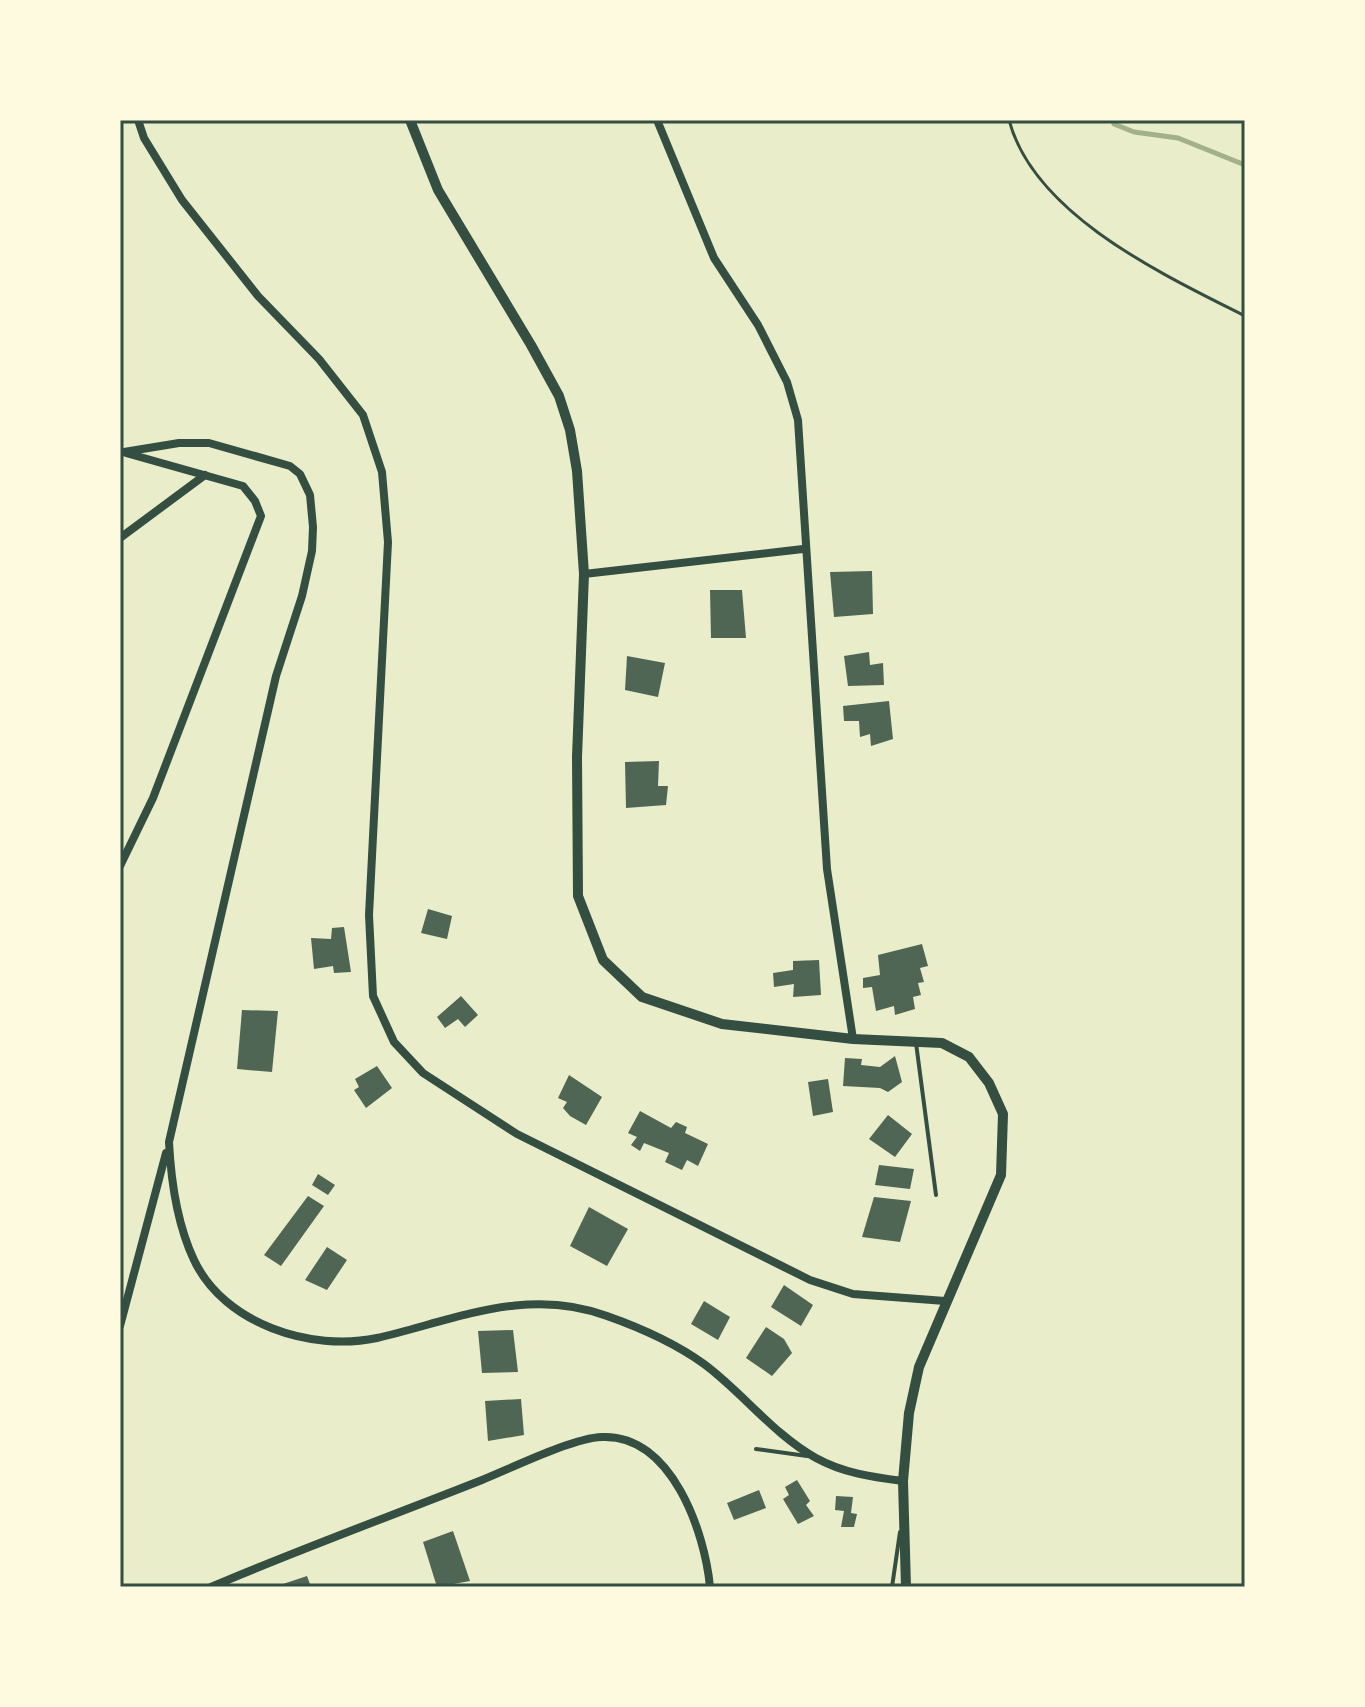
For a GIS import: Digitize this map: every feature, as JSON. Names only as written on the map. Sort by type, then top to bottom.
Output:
[{"type":"street","points":[[138,120],[144,138],[182,200],[258,296],[319,359],[363,415],[382,472],[387,558],[369,915],[373,996],[394,1042],[423,1073],[517,1134],[810,1280],[853,1294],[945,1301]]},
{"type":"street","points":[[410,120],[438,190],[559,396],[577,471],[584,574],[577,885],[585,920],[603,960],[642,997],[722,1024],[853,1039],[942,1043],[969,1057],[989,1083],[1003,1114],[1001,1175],[919,1367],[909,1413],[903,1481],[906,1587]]},
{"type":"street","points":[[657,120],[714,258],[758,325],[787,382],[798,420],[803,549],[811,610],[827,869],[853,1039]]},
{"type":"street","points":[[120,1326],[169,1142],[276,676],[309,566],[313,527],[310,495],[300,474],[290,466],[209,443],[179,443],[122,451]]},
{"type":"street","points":[[120,866],[153,798],[259,530],[261,516],[255,501],[243,486],[122,451]]},
{"type":"street","points":[[120,538],[205,475]]},
{"type":"street","points":[[584,574],[803,549]]},
{"type":"street","points":[[169,1142],[171,1174],[194,1260],[225,1300],[271,1328],[305,1338],[340,1341],[375,1338],[445,1318],[515,1304],[548,1303],[593,1311],[682,1349],[813,1457],[863,1476],[903,1481]]},
{"type":"street","points":[[211,1587],[517,1466],[603,1437],[631,1444],[665,1468],[694,1519],[708,1566],[710,1587]]},
{"type":"lane","points":[[915,1040],[936,1195]]},
{"type":"lane","points":[[756,1449],[813,1457]]},
{"type":"lane","points":[[892,1587],[905,1502]]},
{"type":"path","points":[[1009,120],[1015,142],[1051,194],[1095,229],[1245,316]]},
{"type":"building","points":[[872,571],[873,614],[834,617],[830,572]]},
{"type":"building","points":[[710,590],[742,590],[746,638],[711,638]]},
{"type":"building","points":[[869,652],[870,665],[883,663],[884,685],[848,686],[844,656]]},
{"type":"building","points":[[627,656],[665,663],[658,697],[625,690]]},
{"type":"building","points":[[889,701],[893,739],[871,746],[870,734],[860,737],[859,721],[844,721],[843,706]]},
{"type":"building","points":[[659,761],[658,786],[668,786],[666,805],[626,808],[625,762]]},
{"type":"building","points":[[428,909],[452,916],[447,939],[421,933]]},
{"type":"building","points":[[344,927],[351,972],[334,973],[333,966],[314,969],[311,938],[331,939],[332,928]]},
{"type":"building","points":[[922,944],[928,966],[920,968],[924,982],[918,983],[921,995],[913,997],[915,1009],[895,1015],[894,1006],[876,1011],[872,987],[863,988],[863,978],[880,975],[878,955]]},
{"type":"building","points":[[819,960],[821,995],[793,997],[794,984],[774,987],[773,973],[793,970],[793,961]]},
{"type":"building","points":[[461,996],[478,1015],[465,1027],[458,1019],[445,1028],[437,1017]]},
{"type":"building","points":[[242,1010],[278,1011],[272,1072],[237,1069]]},
{"type":"building","points":[[895,1056],[902,1082],[888,1092],[880,1088],[843,1086],[845,1058],[862,1059],[861,1065],[880,1067]]},
{"type":"building","points":[[377,1066],[392,1088],[366,1108],[354,1090],[359,1087],[355,1079]]},
{"type":"building","points":[[569,1075],[602,1097],[586,1125],[570,1116],[563,1108],[567,1102],[558,1098]]},
{"type":"building","points":[[828,1079],[833,1112],[813,1116],[808,1082]]},
{"type":"building","points":[[640,1111],[671,1128],[676,1122],[687,1127],[685,1133],[708,1144],[698,1166],[687,1160],[682,1170],[665,1162],[669,1153],[644,1143],[640,1151],[631,1145],[637,1137],[628,1133]]},
{"type":"building","points":[[888,1115],[912,1134],[895,1157],[869,1139]]},
{"type":"building","points":[[879,1165],[914,1169],[910,1189],[875,1185]]},
{"type":"building","points":[[318,1174],[335,1185],[328,1195],[312,1185]]},
{"type":"building","points":[[308,1196],[324,1206],[281,1266],[264,1255]]},
{"type":"building","points":[[874,1197],[911,1201],[900,1242],[862,1237]]},
{"type":"building","points":[[589,1207],[628,1229],[607,1266],[570,1246]]},
{"type":"building","points":[[327,1247],[347,1260],[327,1290],[305,1280]]},
{"type":"building","points":[[784,1285],[813,1305],[801,1326],[771,1307]]},
{"type":"building","points":[[704,1301],[730,1317],[718,1340],[691,1324]]},
{"type":"building","points":[[766,1327],[784,1339],[792,1353],[772,1376],[746,1358]]},
{"type":"building","points":[[513,1330],[518,1372],[482,1373],[478,1331]]},
{"type":"building","points":[[521,1399],[524,1435],[488,1441],[485,1401]]},
{"type":"building","points":[[797,1480],[810,1501],[806,1505],[814,1516],[798,1524],[783,1499],[789,1495],[785,1487]]},
{"type":"building","points":[[759,1490],[766,1508],[734,1520],[727,1503]]},
{"type":"building","points":[[836,1496],[853,1497],[851,1513],[857,1514],[854,1527],[841,1527],[844,1511],[835,1510]]},
{"type":"building","points":[[453,1531],[470,1581],[437,1587],[423,1542]]},
{"type":"building","points":[[307,1576],[311,1587],[277,1587],[277,1586]]},
{"type":"waterway","points":[[1114,124],[1134,132],[1178,138],[1245,165]]}]
